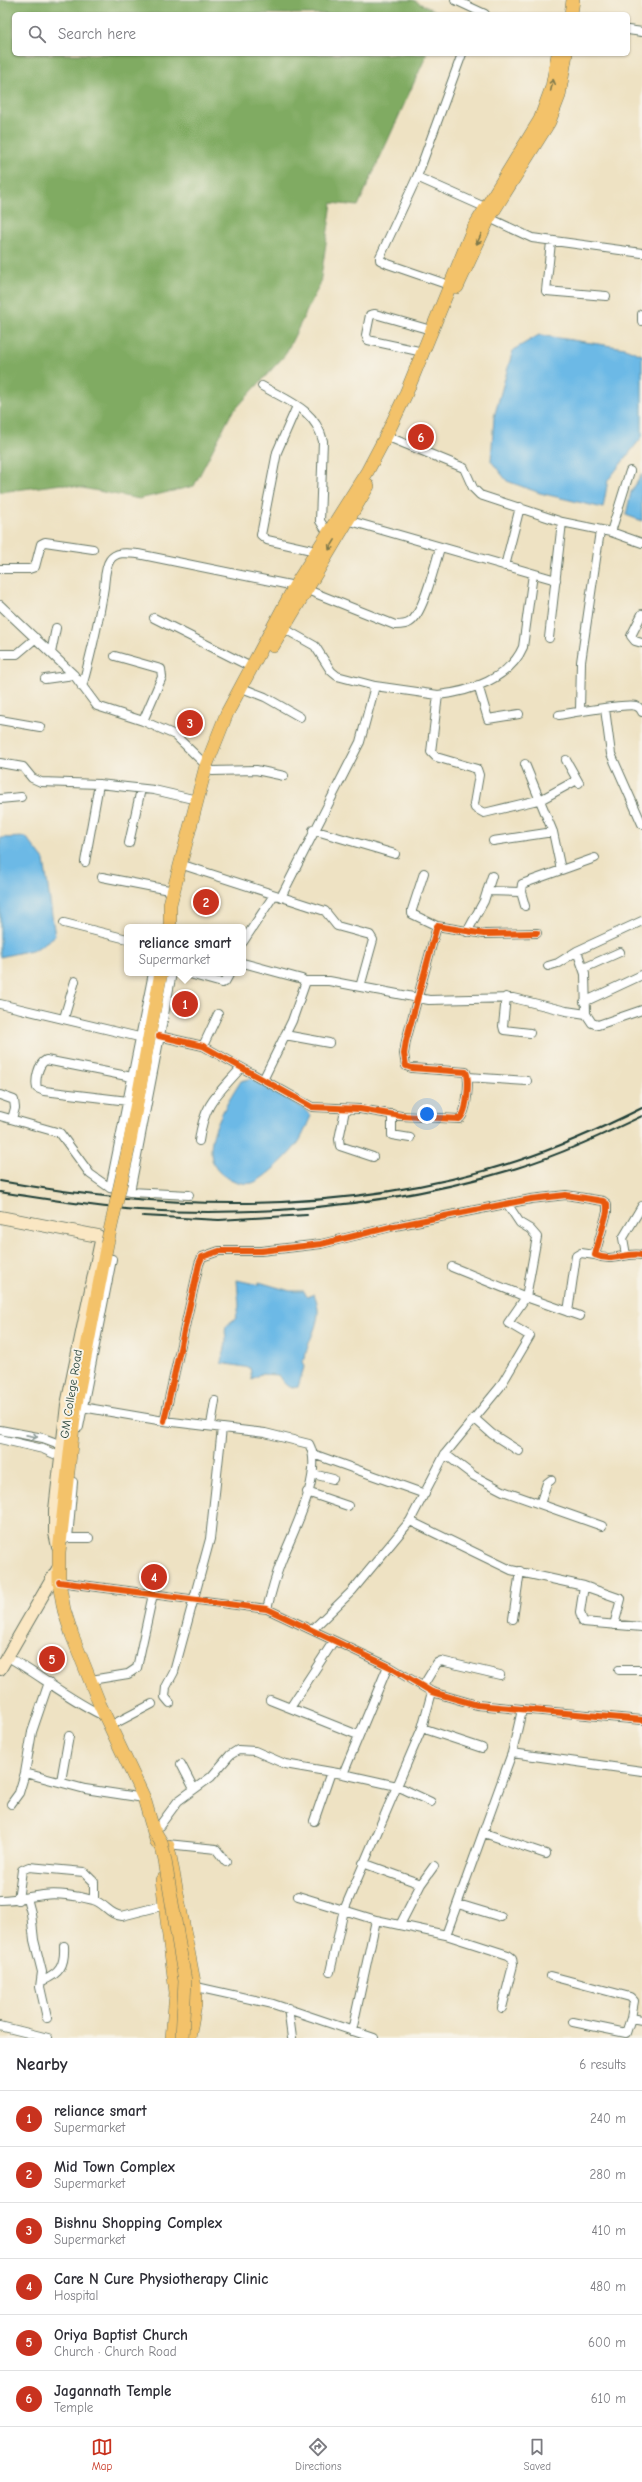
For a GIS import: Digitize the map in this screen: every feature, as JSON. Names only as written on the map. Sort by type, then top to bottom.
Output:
[{"type":"main road","points":[[563,12],[564,0]]},
{"type":"main road","points":[[571,12],[573,0]]},
{"type":"main road","points":[[171,922],[177,905],[209,769],[247,690],[283,628],[316,551],[389,438],[449,284],[487,212],[540,120],[552,87],[558,56]]},
{"type":"main road","points":[[171,922],[170,904],[197,800],[209,769],[227,713],[251,667],[300,588],[347,520],[431,354],[487,212],[549,122],[559,96],[566,56]]},
{"type":"main road","points":[[160,976],[129,1146],[79,1384],[59,1567],[59,1582],[64,1610],[90,1680],[144,1798],[155,1832],[175,1982],[172,2038]]},
{"type":"main road","points":[[155,1832],[162,1837],[167,1844],[180,1901],[195,1986],[195,2004],[189,2038]]},
{"type":"main road","points":[[155,1832],[161,1842],[166,1861],[185,1981],[185,2011],[182,2038]]},
{"type":"street","points":[[455,0],[477,12]]},
{"type":"street","points":[[630,30],[642,32]]},
{"type":"street","points":[[449,284],[380,260],[417,177],[461,56]]},
{"type":"street","points":[[417,177],[487,212],[532,238],[551,242],[642,253]]},
{"type":"street","points":[[551,242],[546,291],[606,296]]},
{"type":"street","points":[[423,352],[368,340],[366,335],[370,315],[375,314],[431,330]]},
{"type":"street","points":[[642,314],[642,321]]},
{"type":"street","points":[[262,386],[308,413],[320,430],[323,441],[320,521],[327,532]]},
{"type":"street","points":[[297,406],[277,452],[261,535],[267,540],[316,551]]},
{"type":"street","points":[[389,438],[464,468],[473,488],[480,495],[562,522],[611,532],[642,543]]},
{"type":"street","points":[[611,532],[630,471]]},
{"type":"street","points":[[505,566],[520,507]]},
{"type":"street","points":[[347,520],[440,548],[556,580]]},
{"type":"street","points":[[549,638],[562,522]]},
{"type":"street","points":[[580,710],[581,662],[600,530]]},
{"type":"street","points":[[0,569],[29,569],[35,567],[41,544],[45,542],[93,549]]},
{"type":"street","points":[[82,687],[99,618],[106,571],[109,561],[114,556],[120,554],[138,554],[300,588],[395,625],[410,623],[416,617],[421,607],[440,548]]},
{"type":"street","points":[[283,628],[315,646],[331,671],[337,676],[375,686],[438,695],[478,685],[500,675],[514,665],[523,647],[533,574]]},
{"type":"street","points":[[0,605],[74,675],[97,706],[142,721],[174,735],[188,746],[209,769],[256,770],[284,776]]},
{"type":"street","points":[[642,614],[632,636],[635,641],[642,643]]},
{"type":"street","points":[[154,618],[251,667]]},
{"type":"street","points":[[51,653],[56,628]]},
{"type":"street","points":[[0,654],[17,654],[36,638]]},
{"type":"street","points":[[115,656],[160,670],[162,677],[142,721]]},
{"type":"street","points":[[45,679],[74,675]]},
{"type":"street","points":[[478,685],[488,719],[519,714]]},
{"type":"street","points":[[246,938],[296,871],[313,830],[360,742],[375,686]]},
{"type":"street","points":[[247,690],[265,697],[300,717]]},
{"type":"street","points":[[438,695],[432,752],[436,757],[477,769],[479,772],[474,798],[475,808],[484,813],[542,800],[578,782],[566,760]]},
{"type":"street","points":[[559,715],[580,710],[605,709],[627,704],[635,705],[642,712]]},
{"type":"street","points":[[605,709],[611,754],[642,824]]},
{"type":"street","points":[[0,720],[40,727]]},
{"type":"street","points":[[0,763],[23,767],[32,778],[41,782],[99,784],[168,792],[197,800]]},
{"type":"street","points":[[525,764],[542,800],[553,832],[561,870]]},
{"type":"street","points":[[85,862],[99,784]]},
{"type":"street","points":[[129,843],[141,789]]},
{"type":"street","points":[[0,799],[21,797]]},
{"type":"street","points":[[313,830],[395,854]]},
{"type":"street","points":[[493,840],[553,832]]},
{"type":"street","points":[[525,906],[521,892],[522,884],[526,881],[596,858]]},
{"type":"street","points":[[186,866],[325,911],[329,913],[333,923],[337,926],[372,936],[360,987]]},
{"type":"street","points":[[424,873],[412,914],[437,926],[467,932],[484,934],[537,932]]},
{"type":"street","points":[[467,932],[479,912],[492,876]]},
{"type":"street","points":[[102,877],[174,891]]},
{"type":"street","points":[[487,891],[521,892]]},
{"type":"street","points":[[548,966],[562,961],[577,951],[642,921]]},
{"type":"street","points":[[64,923],[124,938]]},
{"type":"street","points":[[159,1036],[203,1046],[312,1107],[345,1110],[360,1109],[392,1114],[459,1120],[464,1114],[468,1077],[466,1072],[412,1068],[406,1066],[404,1048],[419,998],[437,926]]},
{"type":"street","points":[[577,951],[584,968],[584,1002],[586,1014],[592,1023],[598,1025],[642,1010]]},
{"type":"street","points":[[584,968],[620,952]]},
{"type":"street","points":[[246,964],[304,981],[329,981],[419,998],[440,1000],[506,997],[586,1014]]},
{"type":"street","points":[[584,1002],[642,975]]},
{"type":"street","points":[[110,1188],[151,976]]},
{"type":"street","points":[[130,1192],[171,976]]},
{"type":"street","points":[[197,976],[222,983],[225,982],[228,976]]},
{"type":"street","points":[[64,1018],[75,981]]},
{"type":"street","points":[[263,1080],[297,1007],[305,987],[304,981]]},
{"type":"street","points":[[506,997],[503,1026],[504,1030],[530,1033]]},
{"type":"street","points":[[0,1004],[139,1037]]},
{"type":"street","points":[[203,1046],[218,1014]]},
{"type":"street","points":[[285,1035],[329,1044]]},
{"type":"street","points":[[128,1101],[44,1091],[37,1088],[36,1084],[40,1066],[46,1060],[132,1077]]},
{"type":"street","points":[[198,1141],[202,1120],[207,1108],[242,1068]]},
{"type":"street","points":[[468,1077],[527,1081]]},
{"type":"street","points":[[0,1095],[14,1100],[15,1108],[12,1119]]},
{"type":"street","points":[[345,1110],[338,1142],[340,1146],[373,1157]]},
{"type":"street","points":[[392,1114],[392,1135],[410,1138]]},
{"type":"street","points":[[0,1116],[60,1133],[90,1174],[110,1188],[130,1192],[189,1195]]},
{"type":"street","points":[[164,1421],[202,1257],[219,1251],[261,1251],[320,1244],[395,1226],[508,1205],[531,1199],[566,1195],[603,1201],[607,1204],[607,1212],[595,1255]]},
{"type":"street","points":[[312,1630],[352,1591],[410,1521],[445,1454],[500,1387],[530,1336],[508,1323],[526,1298],[537,1237],[530,1229],[520,1223],[508,1205]]},
{"type":"street","points":[[626,1254],[623,1238],[642,1206]]},
{"type":"street","name":"GM College Road","points":[[0,1217],[100,1238],[99,1254],[70,1385],[55,1510],[55,1533],[62,1542]]},
{"type":"street","points":[[568,1312],[576,1256],[581,1253],[595,1255],[606,1259],[616,1259],[626,1254],[642,1255]]},
{"type":"street","points":[[89,1538],[62,1542],[82,1407],[112,1259]]},
{"type":"street","points":[[452,1267],[526,1298],[580,1316]]},
{"type":"street","points":[[211,1425],[215,1401]]},
{"type":"street","points":[[82,1407],[164,1421],[211,1425],[222,1428],[265,1433],[307,1443],[314,1454],[313,1474],[296,1529],[272,1587],[266,1609]]},
{"type":"street","points":[[474,1418],[492,1434],[519,1451]]},
{"type":"street","points":[[170,1703],[164,1696],[166,1687],[174,1672],[210,1539],[222,1428]]},
{"type":"street","points":[[0,1430],[43,1438],[62,1451]]},
{"type":"street","points":[[0,1439],[43,1449],[62,1451]]},
{"type":"street","points":[[314,1454],[425,1494]]},
{"type":"street","points":[[445,1454],[474,1476],[503,1491],[602,1526]]},
{"type":"street","points":[[313,1474],[333,1480]]},
{"type":"street","points":[[540,1504],[547,1483],[551,1480]]},
{"type":"street","points":[[307,1492],[348,1506]]},
{"type":"street","points":[[410,1521],[512,1570],[584,1586],[621,1599],[614,1625]]},
{"type":"street","points":[[0,1669],[59,1567]]},
{"type":"street","points":[[513,1620],[520,1571]]},
{"type":"street","points":[[59,1582],[194,1598],[266,1609],[312,1630],[333,1642],[388,1666],[432,1692],[477,1704],[522,1710],[642,1720]]},
{"type":"street","points":[[584,1586],[580,1619],[583,1622],[642,1626]]},
{"type":"street","points":[[90,1680],[128,1674],[138,1668],[153,1594]]},
{"type":"street","points":[[290,1708],[333,1642]]},
{"type":"street","points":[[8,1657],[108,1721],[152,1704]]},
{"type":"street","points":[[423,1686],[437,1663],[441,1661],[500,1675]]},
{"type":"street","points":[[342,1774],[388,1666]]},
{"type":"street","points":[[618,1670],[642,1670]]},
{"type":"street","points":[[11,1804],[19,1793],[25,1773],[32,1732],[49,1682]]},
{"type":"street","points":[[330,1972],[344,1910],[363,1862],[422,1728],[432,1692]]},
{"type":"street","points":[[270,1700],[358,1735]]},
{"type":"street","points":[[446,1935],[512,1752],[522,1710]]},
{"type":"street","points":[[422,1728],[482,1748]]},
{"type":"street","points":[[60,1781],[69,1736]]},
{"type":"street","points":[[155,1832],[178,1801],[211,1777],[230,1755],[238,1750],[255,1751],[285,1764],[397,1786],[431,1802]]},
{"type":"street","points":[[512,1752],[642,1771]]},
{"type":"street","points":[[182,1764],[194,1789]]},
{"type":"street","points":[[314,1821],[331,1772]]},
{"type":"street","points":[[25,1773],[60,1781],[85,1789],[144,1798]]},
{"type":"street","points":[[484,1833],[546,1854]]},
{"type":"street","points":[[167,1844],[216,1849],[226,1862]]},
{"type":"street","points":[[363,1862],[421,1884]]},
{"type":"street","points":[[400,1925],[421,1884],[434,1866]]},
{"type":"street","points":[[18,1900],[22,1870],[29,1867],[84,1872],[94,1882],[94,1900]]},
{"type":"street","points":[[0,1900],[18,1900],[44,1895],[94,1900],[104,1905],[115,1916],[138,1913],[180,1901]]},
{"type":"street","points":[[298,1896],[376,1920],[446,1935],[512,1958],[513,1965],[502,2008]]},
{"type":"street","points":[[27,1898],[32,1914],[34,1940],[42,1972],[42,1982],[40,1988],[47,2018]]},
{"type":"street","points":[[458,1904],[501,1917]]},
{"type":"street","points":[[352,2032],[376,1920]]},
{"type":"street","points":[[42,1982],[54,1976],[63,1967],[64,1946]]},
{"type":"street","points":[[551,1976],[630,1997],[634,2001],[631,2018],[626,2033],[573,2022]]},
{"type":"street","points":[[175,1982],[249,1997],[288,2008],[352,2032],[374,2038]]},
{"type":"street","points":[[288,2008],[292,2038]]},
{"type":"street","points":[[631,2018],[642,2020]]},
{"type":"street","points":[[0,2026],[26,2035],[48,2038]]},
{"type":"green space","points":[[0,0],[413,0],[437,12],[12,12],[12,56],[426,56],[358,206],[332,203],[320,284],[285,355],[231,414],[194,486],[139,499],[62,484],[0,492]]},
{"type":"water","points":[[539,335],[625,348],[642,355],[642,437],[608,480],[603,508],[540,493],[507,481],[491,461],[494,417],[513,350]]},
{"type":"water","points":[[642,474],[642,521],[626,515],[631,492]]},
{"type":"water","points":[[26,837],[44,860],[55,936],[36,949],[0,957],[0,838]]},
{"type":"water","points":[[253,1078],[303,1108],[311,1116],[297,1145],[286,1157],[262,1178],[252,1183],[246,1183],[226,1177],[216,1168],[211,1157],[211,1144],[220,1117],[241,1081]]},
{"type":"water","points":[[237,1280],[259,1285],[259,1282],[290,1291],[304,1291],[307,1297],[314,1294],[317,1303],[317,1320],[305,1359],[302,1361],[304,1367],[298,1387],[294,1388],[288,1386],[278,1375],[260,1374],[252,1379],[250,1368],[221,1363],[226,1343],[225,1332],[227,1326],[236,1318],[239,1306]]},
{"type":"railway","points":[[0,1181],[130,1199],[195,1203],[260,1203],[325,1199],[390,1191],[454,1179],[517,1161],[581,1137],[642,1108]]},
{"type":"railway","points":[[0,1192],[86,1205],[138,1210],[234,1212],[329,1206],[423,1192],[517,1168],[565,1151],[642,1116]]},
{"type":"railway","points":[[143,1216],[219,1220],[307,1215]]},
{"type":"cycle path","points":[[159,1036],[203,1046],[312,1107],[360,1109],[401,1116],[459,1119],[462,1116],[466,1104],[468,1082],[466,1072],[412,1068],[406,1066],[404,1054],[406,1041],[437,926],[484,934],[537,933]]},
{"type":"cycle path","points":[[164,1421],[199,1264],[202,1257],[219,1251],[261,1251],[321,1244],[395,1226],[531,1199],[566,1195],[603,1201],[607,1204],[607,1212],[595,1255],[607,1258],[636,1254],[642,1255]]},
{"type":"cycle path","points":[[59,1582],[267,1609],[390,1667],[432,1692],[477,1705],[642,1720]]},
{"type":"place","name":"Jagannath Temple","points":[[421,437]]},
{"type":"place","name":"Bishnu Shopping Complex","points":[[190,723]]},
{"type":"place","name":"Mid Town Complex","points":[[206,902]]},
{"type":"place","name":"reliance smart","points":[[185,1004]]},
{"type":"place","name":"Care N Cure Physiotherapy Clinic","points":[[154,1577]]},
{"type":"place","name":"Oriya Baptist Church","points":[[52,1659]]}]
